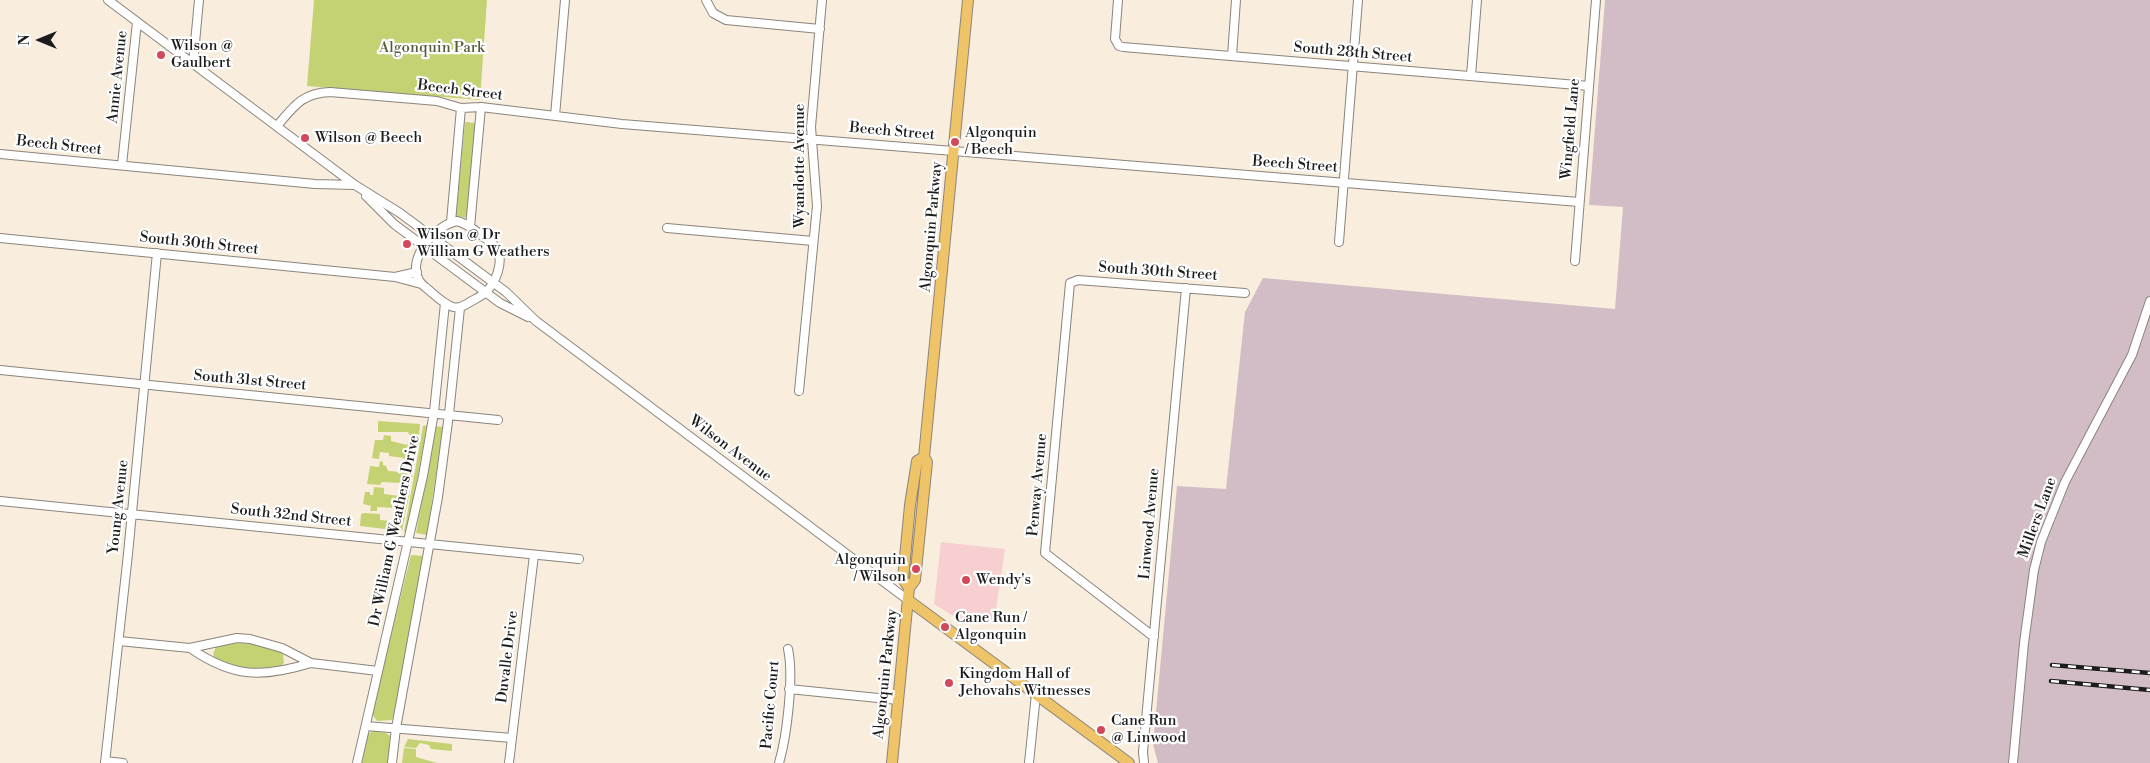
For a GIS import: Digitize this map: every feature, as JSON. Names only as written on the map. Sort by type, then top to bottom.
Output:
[{"type":"main road","name":"Algonquin Parkway","points":[[892,763],[909,588],[915,580],[927,462],[924,457],[968,0]]},
{"type":"main road","points":[[908,600],[1129,763]]},
{"type":"street","name":"Wilson Avenue","points":[[108,0],[355,185],[400,213],[493,283],[536,321],[908,600]]},
{"type":"street","points":[[193,64],[199,0]]},
{"type":"street","points":[[555,116],[565,0]]},
{"type":"street","points":[[706,0],[713,12],[726,20],[820,29]]},
{"type":"street","name":"Wyandotte Avenue","points":[[799,391],[814,241],[816,200],[812,139],[822,0]]},
{"type":"street","name":"South 28th Street","points":[[1118,0],[1115,39],[1117,44],[1123,47],[1589,86]]},
{"type":"street","points":[[1232,56],[1236,0]]},
{"type":"street","points":[[1339,242],[1358,0]]},
{"type":"street","points":[[1471,76],[1477,0]]},
{"type":"street","name":"Wingfield Lane","points":[[1574,261],[1596,0]]},
{"type":"street","name":"Annie Avenue","points":[[122,165],[138,22]]},
{"type":"street","name":"Beech Street","points":[[277,126],[296,104],[306,96],[317,93],[438,101],[461,108],[481,107],[555,116],[812,139],[1579,202]]},
{"type":"street","points":[[470,227],[481,107]]},
{"type":"street","points":[[450,222],[461,108]]},
{"type":"street","name":"Beech Street","points":[[0,154],[316,184],[355,185]]},
{"type":"street","name":"Wilson Avenue","points":[[355,185],[394,224],[423,246],[500,303],[536,321]]},
{"type":"street","points":[[450,222],[461,222],[470,227],[496,246],[499,265],[493,283],[486,292],[460,308],[452,307],[421,284],[416,272],[419,253],[430,236],[450,222]]},
{"type":"street","points":[[667,228],[814,241]]},
{"type":"street","name":"South 30th Street","points":[[0,238],[395,278],[421,284]]},
{"type":"street","name":"Young Avenue","points":[[105,762],[132,514],[157,253]]},
{"type":"street","name":"South 30th Street","points":[[395,278],[416,272]]},
{"type":"street","name":"South 30th Street","points":[[1070,283],[1078,280],[1245,293]]},
{"type":"street","name":"Penway Avenue","points":[[1070,283],[1046,554],[1154,637]]},
{"type":"street","name":"Linwood Avenue","points":[[1144,763],[1143,752],[1186,288]]},
{"type":"street","name":"Millers Lane","points":[[2013,763],[2024,643],[2034,570],[2041,542],[2065,482],[2132,355],[2150,301]]},
{"type":"street","name":"Dr William G Weathers Drive","points":[[357,763],[410,542],[434,412],[445,303]]},
{"type":"street","name":"Dr William G Weathers Drive","points":[[392,763],[396,728],[430,544],[449,414],[460,308]]},
{"type":"street","name":"South 31st Street","points":[[0,370],[434,412],[498,420]]},
{"type":"street","name":"South 32nd Street","points":[[0,501],[579,559]]},
{"type":"street","name":"Duvalle Drive","points":[[509,763],[534,555]]},
{"type":"street","points":[[119,640],[190,648],[237,638],[250,639],[269,643],[311,663],[378,671]]},
{"type":"street","points":[[190,648],[217,665],[246,673],[275,673],[311,663]]},
{"type":"street","name":"Pacific Court","points":[[779,763],[783,746],[791,671],[788,649]]},
{"type":"street","points":[[789,689],[898,700]]},
{"type":"street","points":[[1029,763],[1036,694]]},
{"type":"street","points":[[366,726],[512,738]]},
{"type":"street","points":[[105,762],[123,763]]},
{"type":"shaded area","points":[[1605,0],[2150,0],[2150,763],[1158,763],[1153,744],[1177,486],[1226,489],[1245,312],[1263,278],[1615,309],[1623,207],[1589,205]]},
{"type":"shaded area","points":[[941,542],[1005,549],[994,622],[958,619],[934,604]]},
{"type":"green space","name":"Algonquin Park","points":[[314,0],[487,0],[480,100],[307,86]]},
{"type":"green space","points":[[465,122],[478,123],[469,218],[456,216]]},
{"type":"green space","points":[[378,421],[420,424],[419,438],[411,437],[408,432],[378,432]]},
{"type":"green space","points":[[427,425],[408,532],[404,532],[423,426]]},
{"type":"green space","points":[[435,426],[443,427],[427,535],[416,533]]},
{"type":"green space","points":[[384,435],[391,436],[391,441],[407,445],[410,439],[419,440],[414,466],[403,465],[404,458],[389,456],[389,453],[380,452],[379,459],[372,458],[375,440],[383,440]]},
{"type":"green space","points":[[380,461],[383,462],[388,471],[402,472],[403,467],[414,468],[410,489],[400,488],[400,483],[382,482],[380,485],[367,484],[370,466],[379,467]]},
{"type":"green space","points":[[374,487],[384,488],[384,494],[399,496],[400,490],[410,491],[405,515],[396,514],[394,508],[377,507],[377,511],[370,511],[371,506],[363,504],[365,492],[370,492],[370,495],[373,495]]},
{"type":"green space","points":[[361,514],[380,514],[380,520],[393,521],[396,516],[405,516],[402,531],[360,526]]},
{"type":"green space","points":[[411,555],[424,556],[395,709],[392,720],[377,721],[372,714],[373,708]]},
{"type":"green space","points":[[238,643],[254,644],[277,650],[283,654],[284,663],[279,668],[254,669],[231,665],[215,659],[213,654],[216,647]]},
{"type":"green space","points":[[373,731],[386,733],[390,736],[388,763],[362,763],[367,735]]},
{"type":"green space","points":[[408,739],[452,744],[452,751],[431,749],[429,745],[420,743],[416,748],[404,747]]},
{"type":"green space","points":[[404,748],[416,749],[416,757],[437,763],[402,763]]},
{"type":"railway","points":[[2052,665],[2150,673]]},
{"type":"railway","points":[[2051,681],[2150,690]]},
{"type":"place","name":"Wilson @ Gaulbert","points":[[161,55]]},
{"type":"place","name":"Wilson @ Beech","points":[[305,138]]},
{"type":"place","name":"Algonquin / Beech","points":[[955,142]]},
{"type":"place","name":"Wilson @ Dr William G Weathers","points":[[407,244]]},
{"type":"place","name":"Algonquin / Wilson","points":[[916,569]]},
{"type":"place","name":"Wendy's","points":[[966,580]]},
{"type":"place","name":"Cane Run / Algonquin","points":[[945,627]]},
{"type":"place","name":"Kingdom Hall of Jehovahs Witnesses","points":[[949,683]]},
{"type":"place","name":"Cane Run @ Linwood","points":[[1101,730]]}]
